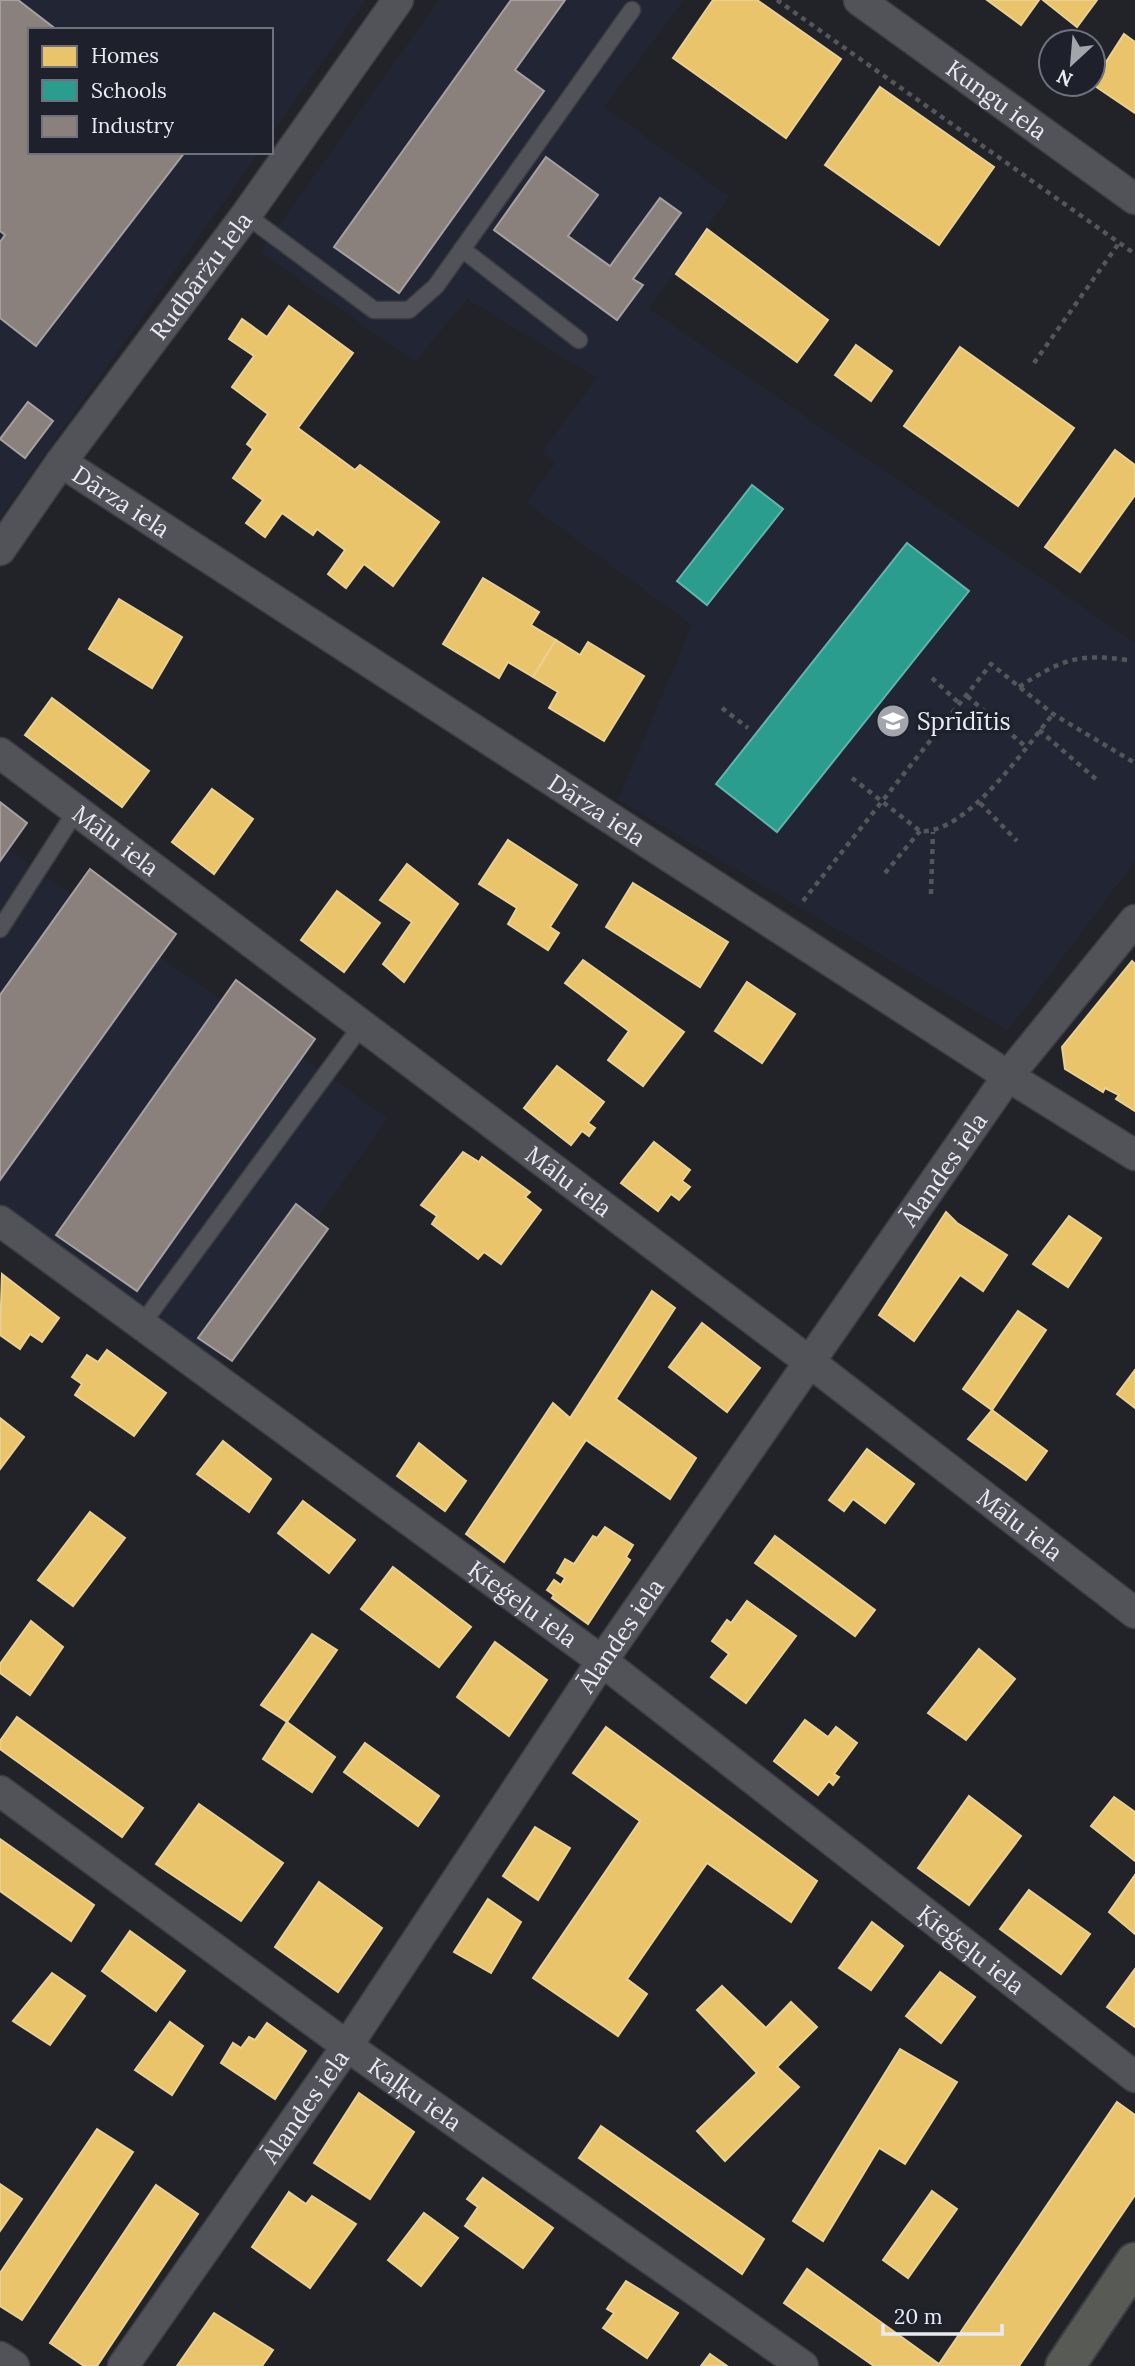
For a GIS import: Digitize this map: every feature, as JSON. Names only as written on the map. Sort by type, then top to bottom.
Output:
[{"type":"highway","points":[[1065,2366],[1135,2262]]},
{"type":"street","name":"Rudbāržu iela","points":[[0,550],[61,462],[246,215],[398,0]]},
{"type":"street","name":"Kungu iela","points":[[859,0],[1135,199]]},
{"type":"street","name":"Dārza iela","points":[[61,462],[1008,1076],[1135,1155]]},
{"type":"street","name":"Mālu iela","points":[[0,753],[811,1363],[1135,1613]]},
{"type":"street","name":"Ālandes iela","points":[[123,2366],[347,2046],[602,1661],[1008,1076],[1135,920]]},
{"type":"street","name":"Ķieģeļu iela","points":[[0,1221],[602,1661],[1135,2077]]},
{"type":"street","name":"Kaļķu iela","points":[[0,1791],[347,2046],[803,2366]]},
{"type":"street","points":[[0,2357],[14,2366]]},
{"type":"lane","points":[[246,215],[374,310],[409,310],[436,286],[632,10]]},
{"type":"lane","points":[[462,249],[579,340]]},
{"type":"lane","points":[[0,929],[76,811]]},
{"type":"lane","points":[[142,1324],[362,1025]]},
{"type":"path","points":[[777,0],[1135,254]]},
{"type":"path","points":[[1034,363],[1119,243]]},
{"type":"path","points":[[1019,687],[1057,663],[1096,655],[1127,660]]},
{"type":"path","points":[[781,929],[991,664],[1053,713],[1135,763]]},
{"type":"path","points":[[932,678],[960,704]]},
{"type":"path","points":[[967,696],[1026,747]]},
{"type":"path","points":[[722,708],[748,728]]},
{"type":"path","points":[[852,778],[920,831],[933,832],[980,803],[1053,713]]},
{"type":"path","points":[[1040,730],[1097,780]]},
{"type":"path","points":[[980,803],[1017,841]]},
{"type":"path","points":[[885,873],[920,831]]},
{"type":"path","points":[[931,894],[933,832]]},
{"type":"shaded area","points":[[0,0],[366,0],[273,131],[273,28],[28,28],[28,154],[258,154],[0,518]]},
{"type":"shaded area","name":"Sprīdītis","points":[[439,0],[684,0],[604,107],[729,196],[649,309],[1135,643],[1135,861],[1008,1030],[618,800],[692,625],[527,503],[555,463],[542,452],[597,378],[467,299],[415,362],[260,252]]},
{"type":"shaded area","points":[[0,844],[388,1118],[212,1367],[0,1217]]},
{"type":"building: Homes","points":[[713,0],[757,0],[841,59],[786,138],[673,58]]},
{"type":"building: Homes","points":[[987,0],[1039,0],[1021,25]]},
{"type":"building: Homes","points":[[1043,0],[1097,0],[1077,27]]},
{"type":"building: Homes","points":[[1124,34],[1135,42],[1135,113],[1107,94],[1107,61]]},
{"type":"building: Homes","points":[[880,87],[994,167],[939,245],[825,165]]},
{"type":"building: Homes","points":[[707,229],[828,320],[797,362],[676,274]]},
{"type":"building: Homes","points":[[289,306],[353,353],[298,428],[355,470],[360,465],[439,522],[393,586],[364,564],[346,588],[328,574],[345,550],[317,529],[313,535],[282,513],[265,537],[246,523],[263,500],[233,478],[253,449],[247,444],[268,414],[232,387],[254,356],[229,339],[242,319],[267,337]]},
{"type":"building: Homes","points":[[856,345],[892,371],[871,401],[835,375]]},
{"type":"building: Homes","points":[[960,347],[1074,428],[1018,506],[904,426]]},
{"type":"building: Homes","points":[[1115,450],[1135,465],[1135,495],[1080,572],[1045,547]]},
{"type":"building: Homes","points":[[483,578],[539,612],[531,625],[556,640],[533,677],[508,662],[499,678],[443,644]]},
{"type":"building: Homes","points":[[119,599],[182,637],[152,688],[89,649]]},
{"type":"building: Homes","points":[[556,640],[580,655],[588,642],[644,676],[604,741],[549,708],[558,692],[533,677]]},
{"type":"building: Homes","points":[[52,698],[149,771],[122,807],[25,735]]},
{"type":"building: Homes","points":[[212,789],[253,819],[214,874],[172,842]]},
{"type":"building: Homes","points":[[508,840],[577,885],[550,927],[559,933],[548,950],[508,924],[517,908],[479,884]]},
{"type":"building: Homes","points":[[407,864],[458,904],[404,982],[383,964],[412,922],[380,900]]},
{"type":"building: Homes","points":[[633,883],[728,942],[700,987],[606,927]]},
{"type":"building: Homes","points":[[337,891],[380,923],[344,972],[301,940]]},
{"type":"building: Homes","points":[[583,960],[684,1032],[643,1086],[608,1060],[629,1031],[565,983]]},
{"type":"building: Homes","points":[[1132,961],[1135,964],[1135,1111],[1116,1099],[1119,1095],[1105,1088],[1103,1092],[1065,1069],[1062,1047]]},
{"type":"building: Homes","points":[[747,982],[795,1014],[762,1063],[715,1031]]},
{"type":"building: Homes","points":[[557,1066],[604,1102],[588,1123],[595,1128],[589,1136],[582,1131],[571,1145],[524,1108]]},
{"type":"building: Homes","points":[[654,1142],[690,1170],[682,1181],[690,1187],[679,1200],[671,1194],[658,1211],[621,1183]]},
{"type":"building: Homes","points":[[463,1152],[479,1162],[482,1157],[530,1192],[525,1197],[541,1210],[501,1264],[484,1252],[478,1259],[432,1224],[437,1216],[421,1205]]},
{"type":"building: Homes","points":[[946,1212],[957,1223],[1007,1255],[983,1291],[960,1275],[914,1341],[879,1315]]},
{"type":"building: Homes","points":[[1069,1216],[1101,1238],[1068,1287],[1033,1264]]},
{"type":"building: Homes","points":[[2,1274],[59,1318],[42,1342],[30,1334],[20,1349],[0,1335]]},
{"type":"building: Homes","points":[[652,1291],[675,1308],[616,1399],[696,1458],[670,1499],[586,1440],[504,1562],[466,1534],[553,1403],[570,1418]]},
{"type":"building: Homes","points":[[1018,1311],[1046,1330],[992,1410],[963,1389]]},
{"type":"building: Homes","points":[[702,1323],[760,1368],[727,1412],[669,1367]]},
{"type":"building: Homes","points":[[107,1350],[166,1393],[134,1436],[75,1395],[82,1384],[72,1377],[87,1355],[98,1362]]},
{"type":"building: Homes","points":[[1135,1370],[1135,1408],[1117,1394]]},
{"type":"building: Homes","points":[[992,1410],[1047,1451],[1026,1480],[968,1439]]},
{"type":"building: Homes","points":[[0,1418],[24,1437],[0,1469]]},
{"type":"building: Homes","points":[[223,1441],[271,1479],[249,1512],[197,1474]]},
{"type":"building: Homes","points":[[419,1443],[466,1481],[445,1511],[397,1476]]},
{"type":"building: Homes","points":[[867,1449],[914,1484],[885,1523],[853,1499],[844,1511],[829,1500]]},
{"type":"building: Homes","points":[[303,1501],[355,1540],[329,1573],[278,1533]]},
{"type":"building: Homes","points":[[90,1512],[125,1538],[73,1606],[38,1580]]},
{"type":"building: Homes","points":[[605,1527],[633,1545],[626,1557],[630,1560],[588,1624],[552,1598],[554,1595],[547,1590],[554,1580],[561,1585],[565,1578],[557,1573],[565,1559],[574,1564],[593,1536],[597,1538]]},
{"type":"building: Homes","points":[[775,1536],[875,1610],[855,1636],[755,1563]]},
{"type":"building: Homes","points":[[393,1567],[471,1627],[439,1667],[361,1609]]},
{"type":"building: Homes","points":[[747,1601],[796,1636],[746,1703],[711,1677],[729,1654],[712,1641],[727,1620],[731,1623]]},
{"type":"building: Homes","points":[[31,1621],[63,1647],[30,1695],[0,1673],[0,1664]]},
{"type":"building: Homes","points":[[312,1634],[337,1650],[287,1722],[261,1705]]},
{"type":"building: Homes","points":[[495,1642],[547,1680],[509,1736],[457,1697]]},
{"type":"building: Homes","points":[[979,1649],[1015,1679],[966,1740],[928,1713]]},
{"type":"building: Homes","points":[[17,1717],[143,1808],[122,1837],[0,1749],[0,1741]]},
{"type":"building: Homes","points":[[805,1720],[828,1737],[836,1727],[857,1743],[834,1774],[839,1777],[833,1785],[829,1781],[818,1795],[774,1761]]},
{"type":"building: Homes","points":[[287,1722],[335,1757],[312,1792],[263,1759]]},
{"type":"building: Homes","points":[[606,1727],[817,1881],[791,1922],[707,1863],[627,1979],[647,1994],[618,2036],[533,1978],[640,1821],[573,1773]]},
{"type":"building: Homes","points":[[365,1743],[439,1796],[418,1826],[344,1772]]},
{"type":"building: Homes","points":[[969,1796],[1021,1836],[969,1905],[918,1868]]},
{"type":"building: Homes","points":[[1114,1797],[1135,1812],[1135,1861],[1091,1826]]},
{"type":"building: Homes","points":[[199,1804],[283,1863],[241,1921],[156,1864]]},
{"type":"building: Homes","points":[[535,1827],[570,1848],[538,1900],[503,1876]]},
{"type":"building: Homes","points":[[0,1839],[94,1905],[71,1941],[0,1891]]},
{"type":"building: Homes","points":[[1135,1875],[1135,1934],[1109,1912]]},
{"type":"building: Homes","points":[[319,1882],[382,1928],[338,1992],[275,1947]]},
{"type":"building: Homes","points":[[1029,1890],[1090,1934],[1061,1974],[1000,1929]]},
{"type":"building: Homes","points":[[488,1899],[521,1922],[491,1973],[454,1952]]},
{"type":"building: Homes","points":[[872,1922],[903,1946],[871,1990],[839,1968]]},
{"type":"building: Homes","points":[[130,1931],[185,1971],[156,2011],[102,1971]]},
{"type":"building: Homes","points":[[1135,1969],[1135,2027],[1107,2007]]},
{"type":"building: Homes","points":[[940,1972],[975,1997],[941,2043],[906,2016]]},
{"type":"building: Homes","points":[[52,1973],[85,1996],[50,2045],[13,2021]]},
{"type":"building: Homes","points":[[722,1986],[766,2028],[791,2002],[817,2027],[777,2067],[799,2087],[725,2161],[697,2131],[757,2073],[697,2010]]},
{"type":"building: Homes","points":[[170,2022],[203,2046],[172,2095],[135,2070]]},
{"type":"building: Homes","points":[[267,2023],[306,2051],[275,2099],[221,2063],[233,2043],[241,2048],[249,2037],[255,2040]]},
{"type":"building: Homes","points":[[900,2049],[957,2082],[905,2164],[879,2148],[823,2241],[793,2221]]},
{"type":"building: Homes","points":[[359,2093],[414,2132],[370,2199],[314,2163]]},
{"type":"building: Homes","points":[[1117,2102],[1135,2115],[1135,2195],[1019,2366],[874,2366],[784,2303],[807,2269],[939,2364]]},
{"type":"building: Homes","points":[[601,2126],[764,2239],[742,2274],[579,2158]]},
{"type":"building: Homes","points":[[97,2129],[133,2152],[22,2320],[0,2306],[0,2273]]},
{"type":"building: Homes","points":[[483,2178],[553,2228],[523,2268],[465,2226],[478,2207],[467,2199]]},
{"type":"building: Homes","points":[[0,2184],[22,2199],[0,2231]]},
{"type":"building: Homes","points":[[156,2185],[198,2214],[97,2366],[84,2366],[50,2343]]},
{"type":"building: Homes","points":[[932,2191],[957,2209],[908,2278],[883,2260]]},
{"type":"building: Homes","points":[[289,2192],[306,2204],[312,2196],[356,2224],[310,2288],[252,2247]]},
{"type":"building: Homes","points":[[424,2213],[458,2238],[421,2286],[388,2260]]},
{"type":"building: Homes","points":[[626,2281],[678,2313],[647,2358],[603,2328],[614,2313],[607,2309]]},
{"type":"building: Homes","points":[[214,2313],[273,2350],[262,2366],[177,2366]]},
{"type":"building: Homes","points":[[710,2354],[727,2366],[701,2366]]},
{"type":"building: Schools","points":[[752,485],[783,509],[707,605],[677,581]]},
{"type":"building: Schools","points":[[907,543],[969,591],[777,832],[716,784]]},
{"type":"building: Industry","points":[[0,0],[18,0],[54,28],[28,28],[28,154],[183,154],[36,346],[0,318],[0,242],[5,235],[0,231]]},
{"type":"building: Industry","points":[[511,0],[565,0],[515,70],[544,91],[399,293],[334,247]]},
{"type":"building: Industry","points":[[546,157],[598,195],[568,236],[610,266],[660,198],[681,213],[633,279],[643,285],[617,320],[494,230]]},
{"type":"building: Industry","points":[[28,402],[53,421],[25,458],[0,439]]},
{"type":"building: Industry","points":[[0,802],[27,823],[0,861]]},
{"type":"building: Industry","points":[[90,869],[176,934],[0,1180],[0,995]]},
{"type":"building: Industry","points":[[236,980],[315,1039],[137,1291],[56,1235]]},
{"type":"building: Industry","points":[[296,1204],[328,1229],[232,1361],[198,1338]]},
{"type":"place","name":"Sprīdītis","points":[[893,721]]}]
